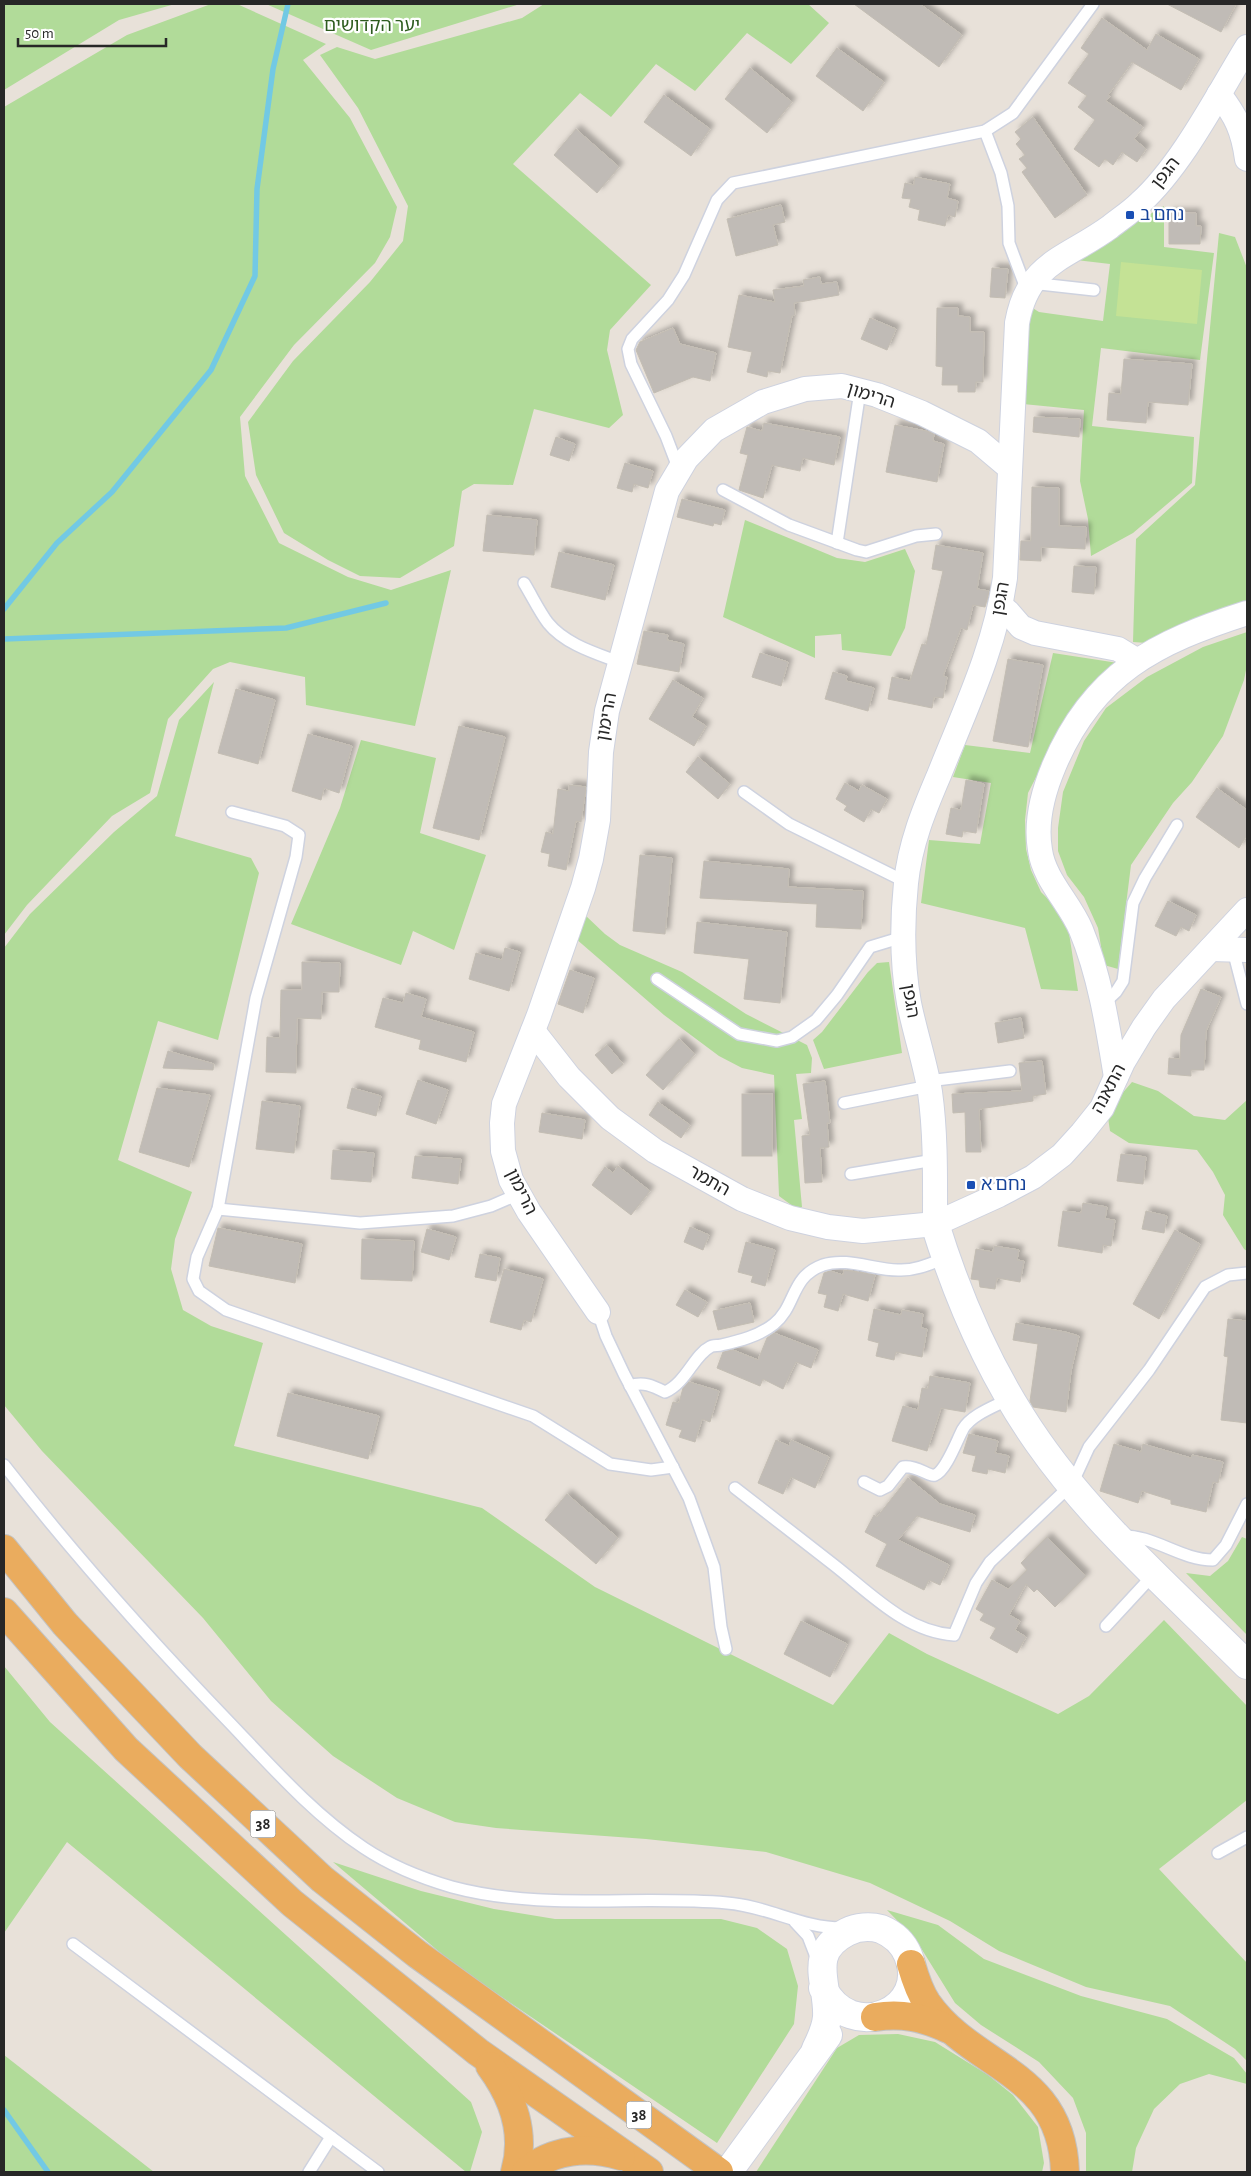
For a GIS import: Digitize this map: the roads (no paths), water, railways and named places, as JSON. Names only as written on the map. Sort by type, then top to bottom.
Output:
[{"type":"highway","name":"38","points":[[4,1549],[65,1624],[190,1756],[322,1879],[417,1954],[718,2172]]},
{"type":"highway","name":"38","points":[[4,1612],[126,1749],[292,1903],[478,2052],[640,2166]]},
{"type":"highway","points":[[911,1964],[919,1989],[928,2004],[946,2024],[965,2040],[1008,2070],[1042,2102],[1060,2137],[1064,2156],[1064,2172]]},
{"type":"highway","points":[[871,2018],[899,2014],[915,2017],[938,2025],[965,2040]]},
{"type":"highway","points":[[478,2052],[500,2080],[514,2109],[519,2139],[515,2172]]},
{"type":"highway","points":[[526,2172],[550,2156],[575,2151],[602,2152],[640,2166]]},
{"type":"main road","points":[[935,1224],[957,1292],[977,1339],[1010,1398],[1038,1442],[1118,1537],[1247,1666]]},
{"type":"main road","points":[[728,2172],[827,2035],[852,2020],[871,2018],[888,2013],[903,1999],[910,1986],[911,1964],[906,1951],[893,1935],[873,1928],[858,1928],[845,1933],[829,1946],[823,1959],[822,1981],[826,2018],[823,2034],[816,2049]]},
{"type":"main road","points":[[822,1981],[830,2000],[840,2010],[853,2016],[871,2018]]},
{"type":"street","name":"הגפן","points":[[935,1224],[934,1160],[928,1084],[909,1004],[904,937],[906,882],[918,824],[987,655],[1001,606],[1005,578],[1017,323],[1020,305],[1036,275],[1108,228],[1140,204],[1174,164],[1247,47]]},
{"type":"street","points":[[1219,94],[1234,113],[1242,131],[1247,159]]},
{"type":"street","name":"הרימון","points":[[598,1312],[529,1212],[511,1180],[503,1151],[502,1123],[504,1104],[533,1031],[583,888],[591,859],[598,820],[601,752],[607,710],[667,491],[686,459],[714,430],[764,402],[805,389],[842,386],[877,395],[922,413],[978,441],[1010,468]]},
{"type":"street","points":[[1001,606],[1021,627],[1035,633],[1118,649],[1136,660]]},
{"type":"street","points":[[1116,1077],[1089,950],[1077,921],[1048,874],[1040,852],[1038,828],[1047,783],[1077,720],[1099,693],[1136,660],[1196,630],[1247,613]]},
{"type":"street","name":"התאנה","points":[[935,1224],[1033,1177],[1062,1155],[1102,1108],[1116,1077],[1144,1027],[1164,1000],[1230,950],[1247,910]]},
{"type":"street","name":"התמר","points":[[533,1031],[569,1077],[610,1118],[655,1151],[742,1199],[790,1218],[828,1227],[864,1231],[935,1224]]},
{"type":"lane","points":[[679,470],[666,436],[631,364],[628,350],[632,339],[668,300],[684,275],[717,200],[733,183],[985,130],[1012,114],[1093,4]]},
{"type":"lane","points":[[985,130],[1001,172],[1008,206],[1009,243],[1029,287],[1094,290]]},
{"type":"lane","points":[[836,542],[860,391]]},
{"type":"lane","points":[[723,490],[789,526],[866,552],[916,536],[936,534]]},
{"type":"lane","points":[[524,582],[548,623],[562,635],[583,648],[619,662]]},
{"type":"lane","points":[[744,792],[789,824],[906,882]]},
{"type":"lane","points":[[232,812],[285,826],[298,836],[296,857],[256,998],[218,1209],[197,1257],[192,1279],[199,1291],[226,1310],[533,1416],[610,1464],[651,1470],[673,1467]]},
{"type":"lane","points":[[1102,1005],[1116,992],[1123,981],[1133,903],[1145,878],[1177,825]]},
{"type":"lane","points":[[657,979],[739,1034],[777,1041],[792,1037],[816,1020],[837,995],[870,947],[904,937]]},
{"type":"lane","points":[[1230,950],[1247,1004]]},
{"type":"lane","points":[[844,1102],[928,1084],[1010,1071]]},
{"type":"lane","points":[[850,1174],[934,1160]]},
{"type":"lane","points":[[218,1209],[360,1223],[453,1216],[492,1206],[519,1194]]},
{"type":"lane","points":[[630,1386],[638,1383],[651,1385],[665,1392],[674,1388],[710,1347],[759,1334],[775,1324],[786,1310],[799,1282],[807,1274],[823,1265],[838,1262],[908,1270],[945,1258]]},
{"type":"lane","points":[[735,1488],[903,1618],[940,1634],[954,1635],[976,1583],[990,1562],[1072,1484],[1089,1447],[1149,1370],[1205,1287],[1228,1274],[1247,1273]]},
{"type":"lane","points":[[598,1312],[606,1336],[630,1386],[689,1498],[714,1567],[721,1627],[726,1649]]},
{"type":"lane","points":[[864,1482],[880,1490],[888,1486],[903,1467],[913,1466],[930,1475],[935,1475],[942,1470],[964,1427],[977,1416],[1010,1398]]},
{"type":"lane","points":[[4,1465],[118,1602],[236,1729],[330,1822],[366,1850],[386,1861],[430,1880],[482,1893],[544,1899],[726,1903],[753,1907],[820,1927],[858,1928]]},
{"type":"lane","points":[[1118,1537],[1134,1535],[1180,1554],[1204,1560],[1213,1560],[1226,1545],[1247,1504]]},
{"type":"lane","points":[[1106,1626],[1155,1573]]},
{"type":"lane","points":[[1218,1853],[1247,1837]]},
{"type":"lane","points":[[788,1917],[800,1925],[808,1936],[816,1954],[822,1981]]},
{"type":"lane","points":[[73,1944],[378,2172]]},
{"type":"lane","points":[[309,2172],[330,2137]]},
{"type":"waterway","points":[[4,609],[57,543],[112,492],[211,370],[255,276],[257,189],[273,69],[288,4]]},
{"type":"waterway","points":[[4,639],[286,628],[386,603]]},
{"type":"waterway","points":[[4,2110],[48,2172]]},
{"type":"place","name":"נחם ב","points":[[1130,215]]},
{"type":"place","name":"נחם א","points":[[971,1185]]},
{"type":"park label","name":"יער הקדושים","points":[[372,26]]}]
